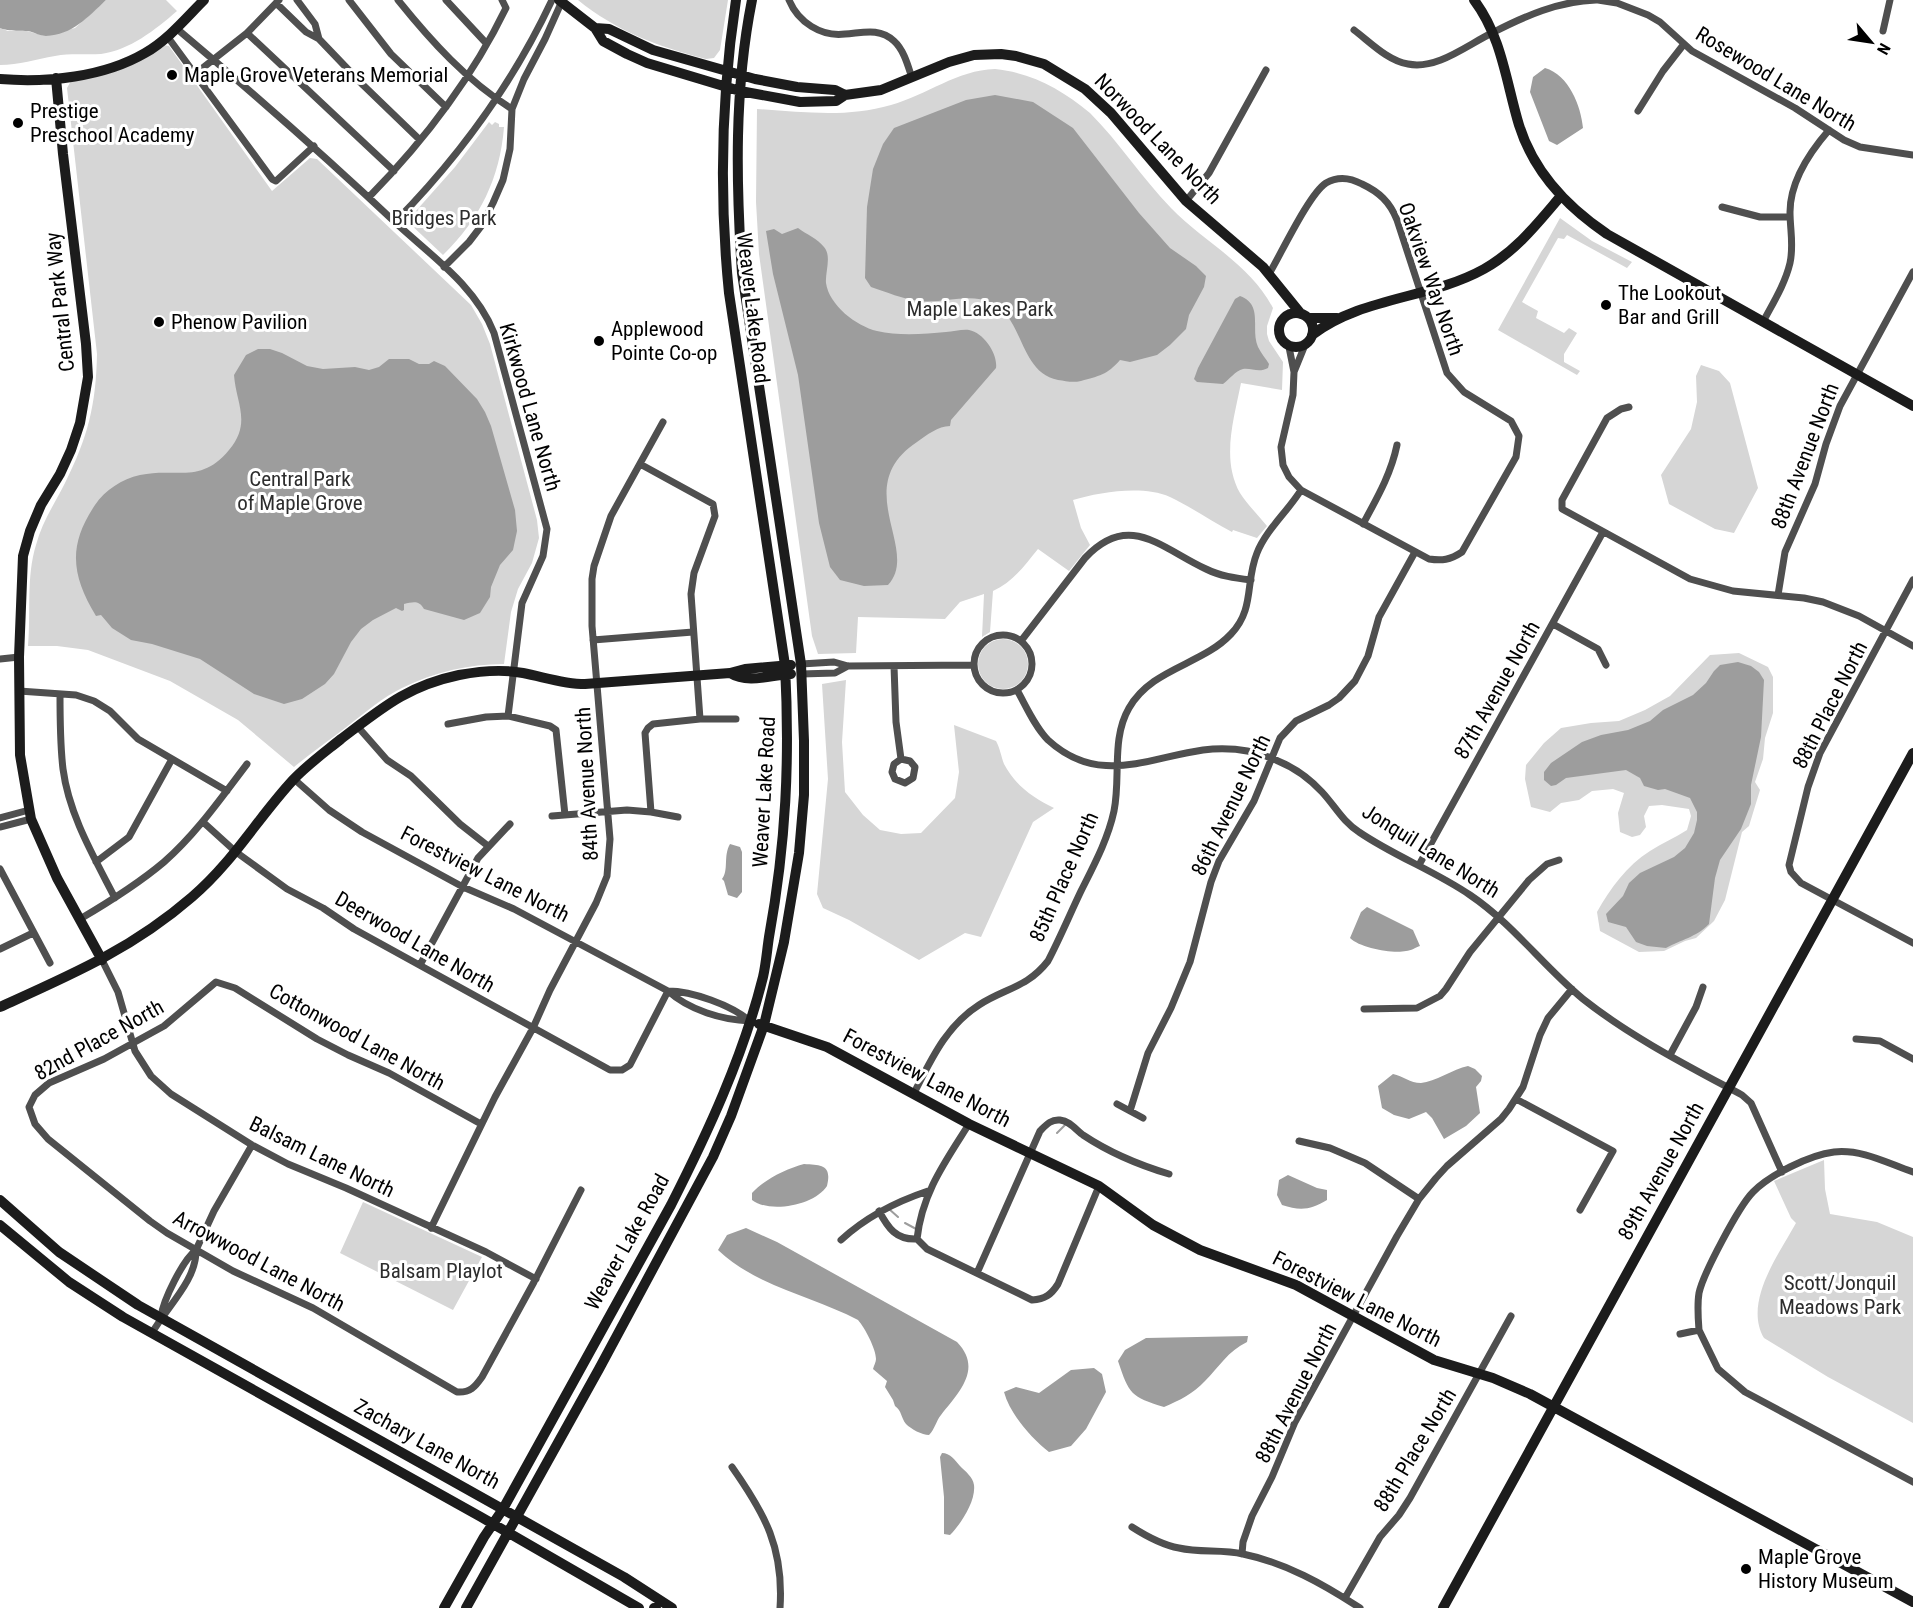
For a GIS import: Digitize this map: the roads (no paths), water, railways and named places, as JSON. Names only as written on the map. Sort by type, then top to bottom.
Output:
[{"type":"street","points":[[0,79],[17,81],[56,78],[90,73],[119,65],[146,52],[167,36],[204,0]]},
{"type":"street","points":[[297,0],[315,24],[319,39]]},
{"type":"street","points":[[350,0],[391,54],[446,107]]},
{"type":"street","points":[[398,0],[426,35],[467,76],[512,109]]},
{"type":"street","points":[[446,0],[486,43]]},
{"type":"street","points":[[369,197],[420,140],[467,76],[506,8],[502,0]]},
{"type":"street","name":"Weaver Lake Road","points":[[444,1608],[503,1509],[692,1164],[720,1101],[750,1021],[763,976],[778,893],[784,836],[788,783],[788,717],[785,670],[728,283],[723,233],[722,131],[736,0]]},
{"type":"street","name":"Weaver Lake Road","points":[[466,1608],[713,1157],[764,1025],[784,942],[799,853],[804,795],[804,741],[801,669],[742,273],[736,165],[740,91],[752,0]]},
{"type":"street","points":[[789,0],[799,17],[821,32],[846,34],[868,30],[881,33],[893,40],[901,50],[912,78]]},
{"type":"street","points":[[1474,0],[1492,32],[1504,63],[1519,126],[1525,141],[1539,170],[1560,197],[1588,222],[1607,234],[1913,406]]},
{"type":"street","name":"Rosewood Lane North","points":[[1354,30],[1395,60],[1417,65],[1446,57],[1492,32],[1559,4],[1578,0],[1617,3],[1660,22],[1683,44],[1713,64],[1794,108],[1844,140],[1860,147],[1913,155]]},
{"type":"street","points":[[1883,31],[1890,0]]},
{"type":"street","points":[[395,222],[460,150],[559,1]]},
{"type":"street","points":[[444,267],[482,225],[503,180],[510,149],[512,109],[524,79],[545,39],[559,1]]},
{"type":"street","name":"Norwood Lane North","points":[[559,1],[595,28],[603,41],[647,63],[740,91],[810,102],[836,101],[845,95],[881,90],[949,62],[974,55],[1009,55],[1044,64],[1085,89],[1111,112],[1186,201],[1269,274],[1304,316]]},
{"type":"street","points":[[195,74],[247,33],[277,2],[306,32],[319,39],[420,140]]},
{"type":"street","name":"Kirkwood Lane North","points":[[176,28],[314,146],[369,197],[472,294],[489,319],[547,529],[543,555],[522,603],[508,716]]},
{"type":"street","name":"Norwood Lane North","points":[[595,28],[609,29],[653,50],[775,84],[835,90],[845,95]]},
{"type":"street","points":[[247,33],[394,171]]},
{"type":"street","points":[[167,36],[272,179],[276,181],[314,146]]},
{"type":"street","points":[[1638,111],[1683,44]]},
{"type":"street","points":[[1186,201],[1209,173],[1266,70]]},
{"type":"street","name":"Central Park Way","points":[[56,78],[88,377],[85,401],[75,439],[60,474],[37,513],[23,556],[19,657],[20,755],[30,815],[57,878],[102,960]]},
{"type":"street","points":[[1763,322],[1785,279],[1790,262],[1793,244],[1790,217],[1796,181],[1829,130]]},
{"type":"street","name":"Oakview Way North","points":[[1269,274],[1313,196],[1327,182],[1349,179],[1379,193],[1393,211],[1442,364],[1452,380],[1464,392],[1510,421],[1519,436],[1516,457],[1462,552],[1452,559],[1441,561],[1429,559],[1415,552]]},
{"type":"street","points":[[1294,372],[1305,345],[1312,335],[1337,318],[1461,279],[1482,270],[1501,259],[1527,236],[1560,197]]},
{"type":"street","points":[[1722,207],[1760,217],[1790,217]]},
{"type":"street","name":"88th Avenue North","points":[[1778,595],[1785,552],[1815,484],[1832,424],[1856,374],[1913,272]]},
{"type":"street","points":[[1282,292],[1282,319],[1279,326],[1282,342],[1297,348],[1305,345]]},
{"type":"street","points":[[1282,319],[1289,314],[1337,318]]},
{"type":"street","points":[[1304,316],[1313,328],[1312,335]]},
{"type":"street","points":[[1289,346],[1294,372],[1293,395],[1281,447],[1283,465],[1289,477],[1301,490],[1415,552]]},
{"type":"street","points":[[1629,407],[1621,408],[1607,418],[1562,500],[1562,508],[1690,579],[1733,591],[1823,602],[1850,612],[1913,646]]},
{"type":"street","name":"84th Avenue North","points":[[431,1228],[481,1124],[576,943],[603,888],[609,870],[608,812],[590,602],[594,566],[611,516],[663,422]]},
{"type":"street","points":[[1363,524],[1393,466],[1397,445]]},
{"type":"street","points":[[640,464],[713,504],[715,516],[694,573],[691,594],[700,719]]},
{"type":"street","name":"85th Place North","points":[[914,1094],[938,1046],[957,1022],[982,1003],[1026,982],[1048,961],[1104,841],[1114,811],[1119,742],[1123,721],[1133,702],[1156,679],[1220,643],[1242,619],[1247,607],[1255,556],[1261,543],[1301,490]]},
{"type":"street","name":"87th Avenue North","points":[[1419,865],[1603,532]]},
{"type":"street","points":[[1021,641],[1097,546],[1126,535],[1145,537],[1160,543],[1205,568],[1229,577],[1251,580]]},
{"type":"street","name":"86th Avenue North","points":[[1130,1111],[1148,1053],[1171,1008],[1190,962],[1210,882],[1219,861],[1254,801],[1280,738],[1287,729],[1305,715],[1339,698],[1355,681],[1368,656],[1379,616],[1415,552]]},
{"type":"street","name":"88th Place North","points":[[1913,580],[1820,753],[1789,858],[1791,872],[1795,878],[1913,943]]},
{"type":"street","points":[[1553,624],[1598,649],[1606,665]]},
{"type":"street","points":[[593,640],[693,632]]},
{"type":"street","points":[[999,635],[1014,637],[1021,641],[1031,657],[1030,676],[1017,690],[1008,693],[998,693],[988,689],[976,675],[974,665],[977,651],[986,641],[999,635]]},
{"type":"street","points":[[0,659],[19,657]]},
{"type":"street","points":[[0,1007],[102,960],[138,938],[193,896],[236,852],[294,779],[394,699],[420,687],[449,677],[470,673],[513,672],[564,683],[596,684],[730,673],[745,669],[801,669],[835,673],[848,666],[974,665]]},
{"type":"street","points":[[894,666],[896,722],[902,759]]},
{"type":"street","name":"Jonquil Lane North","points":[[1017,690],[1047,738],[1064,753],[1084,761],[1117,767],[1214,749],[1241,750],[1271,758],[1289,766],[1310,780],[1324,794],[1338,814],[1358,832],[1469,894],[1499,917],[1572,989],[1601,1013],[1742,1095],[1751,1103],[1782,1172]]},
{"type":"street","points":[[19,691],[76,695],[102,705],[138,739],[227,791]]},
{"type":"street","points":[[60,694],[63,770],[68,793],[81,830],[114,898]]},
{"type":"street","points":[[448,724],[486,717],[508,716],[550,726],[556,730],[565,815]]},
{"type":"street","points":[[651,812],[645,733],[648,728],[653,724],[700,719],[736,719]]},
{"type":"street","points":[[358,727],[387,760],[411,776],[454,818],[488,846]]},
{"type":"street","name":"89th Avenue North","points":[[1443,1608],[1913,753]]},
{"type":"street","points":[[96,862],[129,837],[172,759]]},
{"type":"street","points":[[80,919],[164,862],[203,822],[247,764]]},
{"type":"street","name":"Forestview Lane North","points":[[294,779],[319,802],[345,821],[463,887],[513,909],[668,991],[686,1004],[725,1019],[750,1021],[827,1047],[969,1124],[1099,1186],[1174,1238],[1212,1256],[1280,1278],[1434,1360],[1511,1385],[1913,1602]]},
{"type":"street","points":[[552,816],[627,810],[678,817]]},
{"type":"street","points":[[0,818],[30,815]]},
{"type":"street","points":[[0,828],[30,815]]},
{"type":"street","name":"Deerwood Lane North","points":[[203,822],[236,852],[287,889],[323,908],[354,929],[610,1070],[622,1070],[630,1065],[668,991]]},
{"type":"street","points":[[420,965],[478,858],[510,824]]},
{"type":"street","points":[[1364,1009],[1417,1008],[1434,1000],[1446,989],[1470,951],[1537,872],[1547,864],[1559,860]]},
{"type":"street","points":[[0,869],[50,963]]},
{"type":"street","points":[[0,949],[33,933]]},
{"type":"street","name":"Balsam Lane North","points":[[102,960],[118,992],[132,1043],[145,1068],[158,1084],[171,1094],[252,1145],[288,1164],[486,1252],[536,1279]]},
{"type":"street","name":"82nd Place North","points":[[29,1107],[35,1095],[49,1083],[104,1059],[164,1026],[216,982]]},
{"type":"street","name":"Cottonwood Lane North","points":[[216,982],[235,988],[317,1039],[389,1073],[481,1124]]},
{"type":"street","points":[[1670,1055],[1696,1007],[1703,987]]},
{"type":"street","name":"88th Avenue North","points":[[1242,1554],[1249,1522],[1272,1477],[1295,1422],[1397,1236],[1419,1199],[1447,1166],[1501,1119],[1516,1099],[1530,1069],[1539,1035],[1548,1018],[1572,989]]},
{"type":"street","name":"Forestview Lane North","points":[[668,991],[688,993],[735,1011],[750,1021]]},
{"type":"street","points":[[1856,1039],[1880,1041],[1913,1059]]},
{"type":"street","points":[[1516,1099],[1613,1151],[1580,1210]]},
{"type":"street","points":[[1117,1104],[1143,1118]]},
{"type":"street","name":"Arrowwood Lane North","points":[[29,1107],[36,1124],[48,1139],[150,1221],[233,1271],[313,1308],[450,1390],[468,1392],[475,1387],[536,1279]]},
{"type":"street","points":[[976,1273],[1040,1131],[1052,1121],[1068,1122],[1085,1136],[1127,1160],[1169,1174]]},
{"type":"street","points":[[917,1239],[920,1216],[928,1191],[969,1124]]},
{"type":"street","points":[[1299,1141],[1330,1148],[1365,1163],[1419,1199]]},
{"type":"street","points":[[152,1333],[161,1317],[171,1308],[184,1284],[214,1210],[252,1145]]},
{"type":"street","points":[[1913,1172],[1861,1153],[1833,1152],[1821,1155],[1764,1182],[1751,1194],[1707,1272],[1699,1294],[1698,1309],[1699,1330],[1718,1369],[1726,1378],[1745,1392],[1913,1482]]},
{"type":"street","points":[[879,1211],[889,1229],[897,1235],[907,1239],[917,1239],[927,1249],[1032,1300],[1043,1299],[1052,1294],[1058,1284],[1099,1186]]},
{"type":"street","points":[[536,1279],[581,1190]]},
{"type":"street","points":[[841,1240],[864,1220],[879,1211],[928,1191]]},
{"type":"street","name":"Zachary Lane North","points":[[0,1200],[42,1239],[113,1289],[624,1577],[672,1608]]},
{"type":"street","name":"Zachary Lane North","points":[[0,1225],[69,1282],[152,1333],[639,1608]]},
{"type":"street","name":"88th Place North","points":[[1345,1598],[1380,1537],[1410,1498],[1510,1316]]},
{"type":"street","points":[[1680,1334],[1699,1330]]},
{"type":"street","points":[[732,1467],[763,1514],[774,1542],[779,1567],[780,1608]]},
{"type":"street","points":[[1132,1527],[1165,1544],[1179,1548],[1242,1554],[1288,1567],[1360,1608]]},
{"type":"waterway","points":[[1057,1133],[1066,1124]]},
{"type":"waterway","points":[[889,1209],[898,1217]]},
{"type":"waterway","points":[[905,1223],[918,1230]]},
{"type":"place","name":"Maple Grove Veterans Memorial","points":[[172,75]]},
{"type":"place","name":"Prestige Preschool Academy","points":[[18,123]]},
{"type":"place","name":"The Lookout Bar and Grill","points":[[1606,305]]},
{"type":"place","name":"Phenow Pavilion","points":[[159,322]]},
{"type":"place","name":"Applewood Pointe Co-op","points":[[599,341]]},
{"type":"place","name":"Maple Grove History Museum","points":[[1746,1569]]},
{"type":"park label","name":"Bridges Park","points":[[444,218]]},
{"type":"park label","name":"Maple Lakes Park","points":[[980,309]]},
{"type":"park label","name":"Central Park of Maple Grove","points":[[300,491]]},
{"type":"park label","name":"Balsam Playlot","points":[[441,1271]]},
{"type":"park label","name":"Scott/Jonquil Meadows Park","points":[[1840,1295]]}]
